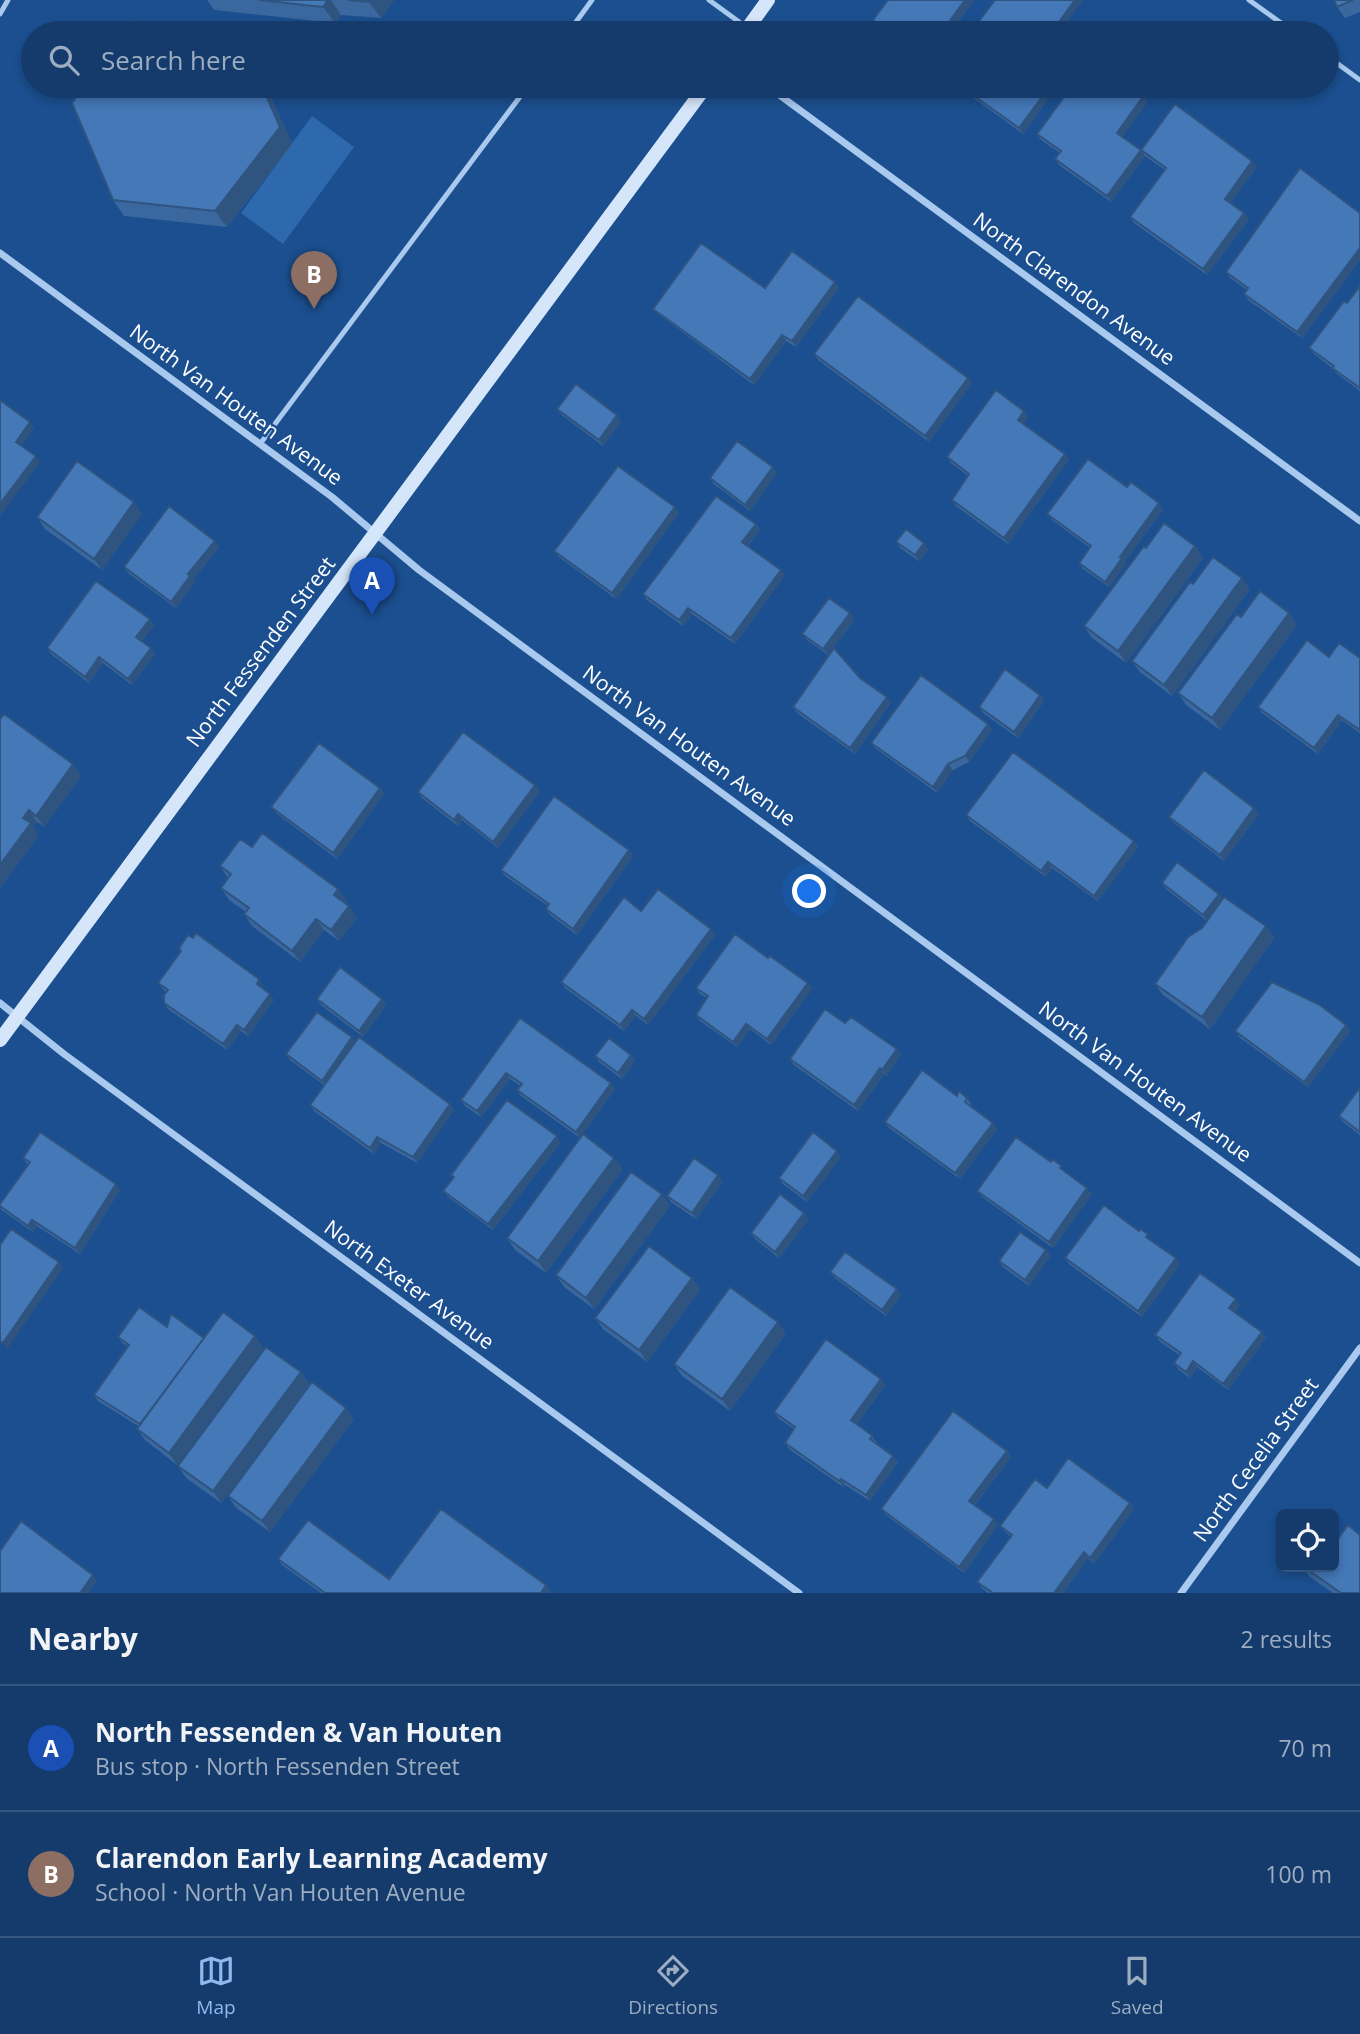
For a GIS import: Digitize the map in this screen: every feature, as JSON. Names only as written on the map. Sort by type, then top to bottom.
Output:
[{"type":"street","points":[[753,21],[768,0]]},
{"type":"street","name":"North Fessenden Street","points":[[0,1040],[697,98]]},
{"type":"street","name":"North Clarendon Avenue","points":[[783,98],[1360,521]]},
{"type":"street","name":"North Van Houten Avenue","points":[[0,253],[332,497],[419,570],[1360,1263]]},
{"type":"street","name":"North Exeter Avenue","points":[[0,1003],[75,1063],[799,1593]]},
{"type":"street","name":"North Cecelia Street","points":[[1181,1593],[1360,1348]]},
{"type":"lane","points":[[0,14],[8,0]]},
{"type":"lane","points":[[577,21],[592,0]]},
{"type":"lane","points":[[709,0],[734,21]]},
{"type":"lane","points":[[1249,0],[1278,21]]},
{"type":"lane","points":[[1339,65],[1360,80]]},
{"type":"lane","points":[[260,444],[519,98]]},
{"type":"shaded area","points":[[312,116],[354,147],[283,244],[241,213]]},
{"type":"building","points":[[259,0],[328,0],[323,7]]},
{"type":"building","points":[[888,0],[965,0],[950,21],[873,20]]},
{"type":"building","points":[[995,0],[1075,0],[1060,21],[979,21]]},
{"type":"building","points":[[1334,0],[1353,0],[1337,7]]},
{"type":"building","points":[[76,98],[267,98],[280,127],[215,211],[113,200],[72,103]]},
{"type":"building","points":[[977,98],[1041,98],[1019,128]]},
{"type":"building","points":[[1063,98],[1142,98],[1117,133],[1141,150],[1107,196],[1055,159],[1061,151],[1037,134]]},
{"type":"building","points":[[1175,104],[1252,161],[1225,199],[1244,213],[1203,269],[1130,217],[1166,168],[1141,150]]},
{"type":"building","points":[[1300,168],[1360,213],[1360,248],[1297,332],[1244,294],[1248,288],[1226,272]]},
{"type":"building","points":[[701,243],[765,288],[792,251],[835,282],[792,341],[782,335],[750,379],[653,309]]},
{"type":"building","points":[[1360,286],[1360,388],[1309,348],[1344,301],[1347,303]]},
{"type":"building","points":[[858,296],[968,378],[925,436],[814,354]]},
{"type":"building","points":[[576,384],[617,415],[599,440],[557,409]]},
{"type":"building","points":[[996,390],[1024,411],[1018,420],[1065,454],[1004,538],[952,500],[969,474],[947,457]]},
{"type":"building","points":[[0,400],[30,422],[16,442],[36,456],[0,504]]},
{"type":"building","points":[[737,441],[773,467],[745,505],[710,478]]},
{"type":"building","points":[[1088,459],[1127,487],[1131,482],[1159,503],[1105,582],[1079,563],[1091,546],[1047,514]]},
{"type":"building","points":[[77,461],[134,502],[94,559],[37,517]]},
{"type":"building","points":[[618,466],[675,507],[612,593],[554,551]]},
{"type":"building","points":[[716,496],[756,524],[742,542],[781,570],[731,638],[688,608],[679,620],[643,594]]},
{"type":"building","points":[[169,506],[215,541],[188,574],[190,576],[171,602],[124,567]]},
{"type":"building","points":[[1164,523],[1195,546],[1118,651],[1084,626]]},
{"type":"building","points":[[906,529],[924,543],[915,555],[896,542]]},
{"type":"building","points":[[1213,557],[1242,578],[1164,685],[1132,661],[1190,582],[1193,584]]},
{"type":"building","points":[[96,581],[150,619],[136,637],[151,648],[128,679],[99,657],[85,677],[47,648]]},
{"type":"building","points":[[1260,591],[1289,613],[1212,718],[1178,693],[1237,614],[1241,617]]},
{"type":"building","points":[[829,598],[850,613],[823,649],[802,634]]},
{"type":"building","points":[[1307,640],[1329,657],[1339,643],[1360,658],[1360,730],[1338,715],[1314,748],[1258,707]]},
{"type":"building","points":[[834,648],[860,678],[887,697],[850,748],[793,707]]},
{"type":"building","points":[[1005,669],[1040,695],[1014,732],[979,707]]},
{"type":"building","points":[[921,675],[988,724],[965,756],[948,764],[933,787],[871,743]]},
{"type":"building","points":[[4,714],[73,764],[36,816],[29,810],[23,818],[31,823],[0,865],[0,719]]},
{"type":"building","points":[[463,732],[535,785],[493,842],[458,814],[454,820],[418,792]]},
{"type":"building","points":[[319,743],[380,788],[333,853],[271,807]]},
{"type":"building","points":[[1013,752],[1134,841],[1094,896],[1048,862],[1041,871],[966,815]]},
{"type":"building","points":[[1204,770],[1254,808],[1220,855],[1169,817]]},
{"type":"building","points":[[554,796],[629,850],[573,929],[546,909],[549,904],[501,870]]},
{"type":"building","points":[[262,833],[338,889],[334,895],[349,906],[331,930],[316,919],[292,951],[244,914],[249,908],[221,888],[231,874],[220,866],[240,839],[252,847]]},
{"type":"building","points":[[1177,862],[1219,894],[1203,915],[1162,883]]},
{"type":"building","points":[[658,889],[711,929],[644,1019],[632,1010],[620,1025],[561,982],[624,897],[641,911]]},
{"type":"building","points":[[1224,897],[1266,926],[1202,1017],[1155,984],[1188,937],[1202,928]]},
{"type":"building","points":[[196,933],[259,979],[257,984],[270,994],[244,1030],[237,1025],[223,1044],[164,1003],[164,995],[168,990],[158,983],[181,951],[179,948],[188,935],[193,938]]},
{"type":"building","points":[[735,934],[808,983],[767,1039],[746,1024],[733,1042],[696,1015],[708,996],[696,988]]},
{"type":"building","points":[[340,967],[382,999],[359,1031],[317,999]]},
{"type":"building","points":[[1272,982],[1320,1005],[1346,1025],[1304,1082],[1235,1031]]},
{"type":"building","points":[[825,1009],[845,1023],[851,1017],[897,1049],[854,1105],[790,1059]]},
{"type":"building","points":[[317,1012],[352,1037],[322,1081],[286,1054]]},
{"type":"building","points":[[520,1018],[611,1083],[576,1132],[517,1090],[522,1084],[506,1073],[477,1111],[461,1100]]},
{"type":"building","points":[[359,1037],[450,1104],[413,1157],[377,1137],[370,1148],[310,1105]]},
{"type":"building","points":[[609,1038],[631,1055],[618,1073],[595,1056]]},
{"type":"building","points":[[922,1070],[957,1096],[959,1091],[967,1098],[965,1102],[993,1123],[955,1173],[885,1122]]},
{"type":"building","points":[[1360,1087],[1360,1132],[1339,1116]]},
{"type":"building","points":[[507,1100],[557,1136],[488,1224],[443,1191],[454,1177],[451,1175]]},
{"type":"building","points":[[40,1132],[116,1184],[75,1248],[32,1220],[28,1226],[0,1206],[30,1162],[23,1158]]},
{"type":"building","points":[[813,1132],[837,1151],[803,1196],[779,1178]]},
{"type":"building","points":[[583,1134],[614,1158],[538,1261],[507,1238]]},
{"type":"building","points":[[1016,1137],[1051,1162],[1052,1159],[1062,1166],[1060,1168],[1087,1188],[1049,1242],[977,1191]]},
{"type":"building","points":[[694,1158],[718,1175],[692,1213],[667,1196]]},
{"type":"building","points":[[631,1172],[662,1194],[586,1298],[556,1275]]},
{"type":"building","points":[[780,1194],[804,1213],[775,1252],[751,1233]]},
{"type":"building","points":[[1104,1205],[1139,1231],[1140,1229],[1148,1234],[1146,1237],[1176,1258],[1138,1311],[1065,1258]]},
{"type":"building","points":[[11,1229],[59,1262],[3,1343],[0,1341],[0,1245]]},
{"type":"building","points":[[1020,1232],[1046,1250],[1025,1280],[999,1261]]},
{"type":"building","points":[[649,1246],[692,1278],[639,1350],[595,1318]]},
{"type":"building","points":[[845,1252],[897,1289],[882,1310],[830,1272]]},
{"type":"building","points":[[1200,1273],[1236,1299],[1229,1308],[1262,1332],[1223,1384],[1193,1361],[1186,1372],[1174,1363],[1181,1353],[1155,1335]]},
{"type":"building","points":[[730,1287],[778,1322],[722,1399],[674,1364]]},
{"type":"building","points":[[139,1307],[167,1327],[171,1314],[204,1338],[140,1424],[94,1395],[129,1345],[118,1337]]},
{"type":"building","points":[[223,1312],[255,1336],[169,1453],[137,1429]]},
{"type":"building","points":[[826,1339],[881,1379],[851,1420],[873,1436],[870,1439],[893,1456],[866,1495],[841,1479],[839,1481],[785,1443],[795,1427],[774,1412]]},
{"type":"building","points":[[266,1347],[301,1372],[213,1491],[178,1466]]},
{"type":"building","points":[[312,1382],[346,1408],[262,1521],[228,1496]]},
{"type":"building","points":[[953,1411],[1007,1451],[969,1501],[994,1519],[959,1567],[881,1509]]},
{"type":"building","points":[[1068,1458],[1130,1503],[1090,1558],[1084,1552],[1054,1593],[993,1593],[977,1582],[1012,1535],[1000,1526],[1035,1479],[1047,1488]]},
{"type":"building","points":[[441,1509],[546,1585],[541,1593],[325,1593],[278,1559],[308,1520],[389,1579]]},
{"type":"building","points":[[21,1521],[93,1575],[80,1593],[0,1593],[0,1551]]},
{"type":"building","points":[[1348,1525],[1360,1535],[1360,1593],[1341,1593],[1311,1572],[1339,1572],[1339,1537]]},
{"type":"place","name":"Clarendon Early Learning Academy","points":[[314,309]]},
{"type":"place","name":"North Fessenden & Van Houten","points":[[372,615]]}]
